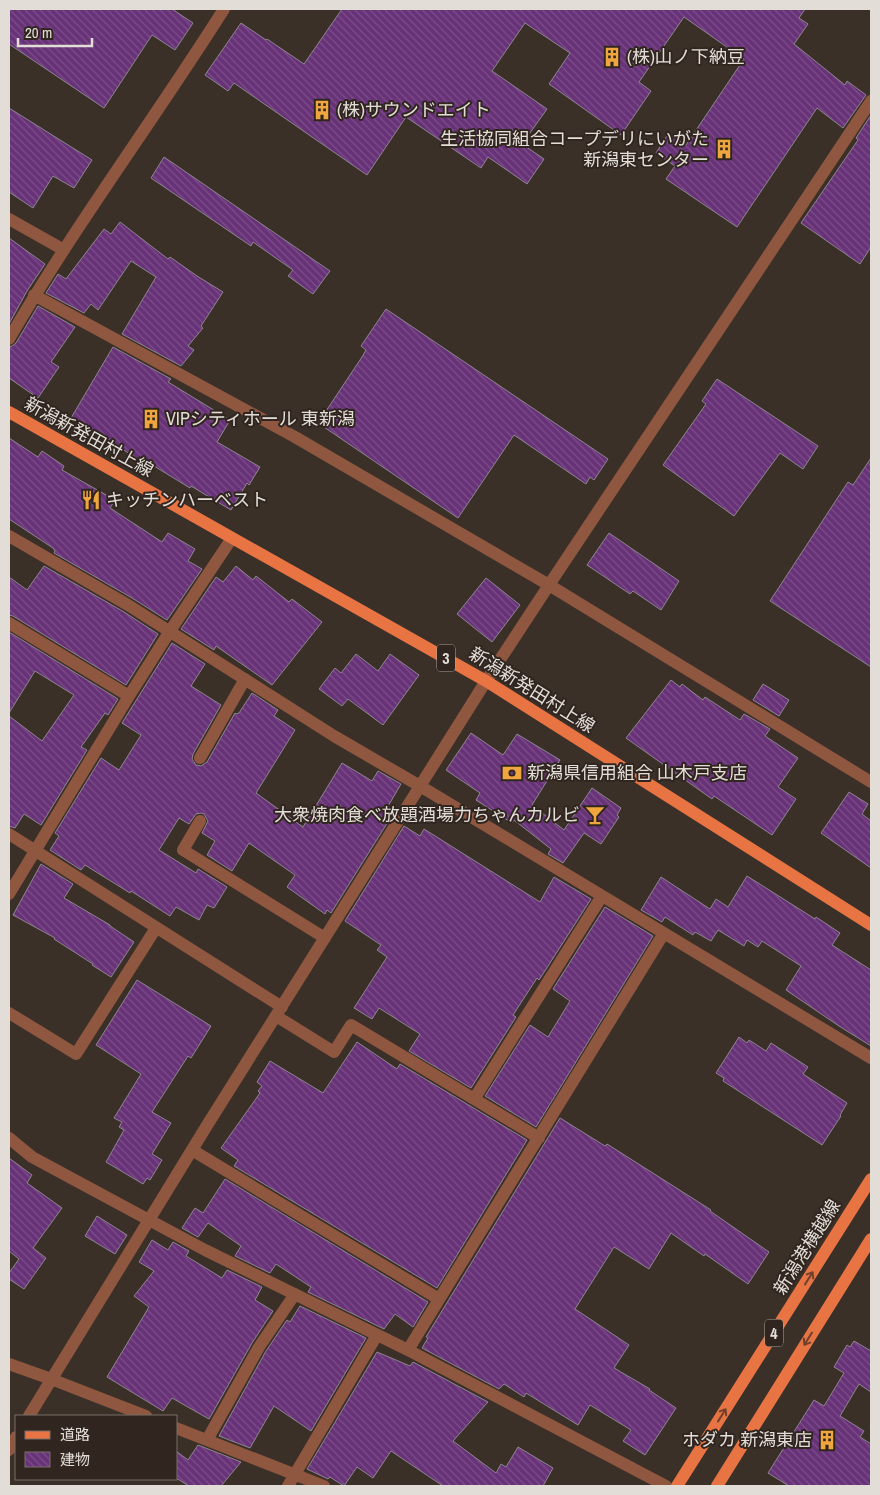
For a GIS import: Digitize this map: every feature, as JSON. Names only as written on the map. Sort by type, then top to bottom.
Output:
[{"type":"main road","name":"新潟新発田村上線","points":[[9,412],[486,681],[871,924]]},
{"type":"main road","name":"新潟港横越線","points":[[677,1486],[871,1179]]},
{"type":"main road","name":"4","points":[[717,1486],[871,1239]]},
{"type":"street","points":[[9,339],[34,295],[224,9]]},
{"type":"street","points":[[29,1415],[486,681],[871,100]]},
{"type":"street","points":[[9,218],[64,250]]},
{"type":"street","points":[[34,295],[296,437],[548,585],[871,782]]},
{"type":"street","points":[[9,536],[128,605],[334,736],[871,1058]]},
{"type":"street","points":[[9,894],[129,696],[232,538]]},
{"type":"street","points":[[9,624],[129,696]]},
{"type":"street","points":[[200,758],[245,679]]},
{"type":"street","points":[[200,821],[183,850],[325,938]]},
{"type":"street","points":[[9,834],[156,928],[279,1011],[334,1052],[351,1025],[538,1138]]},
{"type":"street","points":[[474,1099],[602,896]]},
{"type":"street","points":[[9,1013],[76,1054],[156,928]]},
{"type":"street","points":[[408,1350],[664,933]]},
{"type":"street","points":[[9,1138],[32,1157],[149,1220],[408,1350],[666,1486]]},
{"type":"street","points":[[192,1150],[440,1298]]},
{"type":"street","points":[[207,1440],[259,1346],[295,1294]]},
{"type":"street","points":[[288,1486],[377,1335]]},
{"type":"street","points":[[9,1364],[143,1415]]},
{"type":"street","points":[[178,1429],[324,1486]]},
{"type":"street","points":[[9,1450],[15,1439]]},
{"type":"building","points":[[9,9],[172,9],[193,23],[175,50],[152,35],[104,108],[9,44]]},
{"type":"building","points":[[342,9],[805,9],[799,18],[808,24],[794,44],[845,85],[847,81],[866,95],[843,128],[817,108],[737,227],[666,179],[675,166],[656,153],[668,134],[686,145],[744,59],[684,17],[639,82],[651,91],[621,135],[549,84],[570,53],[525,23],[492,71],[547,109],[522,144],[544,159],[527,184],[488,157],[481,168],[406,117],[367,175],[234,83],[228,91],[205,75],[241,23],[304,64]]},
{"type":"building","points":[[9,108],[92,160],[74,188],[53,176],[33,208],[9,192]]},
{"type":"building","points":[[871,115],[871,247],[860,264],[801,223],[858,140],[856,138]]},
{"type":"building","points":[[164,157],[330,271],[313,294],[288,276],[293,270],[253,242],[251,246],[151,178]]},
{"type":"building","points":[[120,222],[168,259],[170,257],[223,292],[201,326],[203,328],[188,346],[194,350],[181,366],[122,334],[156,277],[131,261],[98,310],[91,304],[84,313],[46,293],[58,274],[66,279],[104,229],[111,234]]},
{"type":"building","points":[[9,238],[45,264],[27,291],[9,324]]},
{"type":"building","points":[[38,306],[75,327],[51,362],[59,367],[38,398],[9,378],[9,347],[16,343]]},
{"type":"building","points":[[386,309],[608,459],[594,480],[590,477],[586,484],[514,435],[458,518],[318,423],[362,357],[366,350],[361,346]]},
{"type":"building","name":"VIPシティホール 東新潟","points":[[113,347],[171,379],[168,382],[230,420],[217,442],[260,467],[249,485],[247,483],[231,510],[141,458],[140,460],[71,418]]},
{"type":"building","points":[[717,379],[818,446],[803,469],[780,453],[734,516],[663,465],[706,404],[702,401]]},
{"type":"building","points":[[9,438],[38,457],[42,451],[64,466],[62,470],[115,500],[110,508],[162,542],[168,533],[195,549],[188,561],[202,569],[167,620],[54,553],[53,548],[9,519]]},
{"type":"building","points":[[871,458],[871,667],[770,601],[848,482],[853,485]]},
{"type":"building","points":[[609,533],[679,581],[661,610],[633,591],[630,594],[587,565]]},
{"type":"building","points":[[44,566],[158,634],[126,685],[9,615],[9,577],[27,590]]},
{"type":"building","points":[[236,566],[253,580],[256,576],[289,602],[292,599],[322,622],[272,685],[216,646],[214,650],[181,629],[216,577],[223,582]]},
{"type":"building","points":[[486,578],[520,605],[492,642],[457,614]]},
{"type":"building","points":[[9,632],[118,699],[108,715],[105,713],[81,747],[87,750],[41,825],[24,814],[15,828],[9,826],[9,716],[42,741],[74,695],[35,671],[9,713]]},
{"type":"building","points":[[172,643],[205,664],[191,686],[221,705],[193,754],[192,759],[196,765],[201,766],[207,762],[235,713],[239,713],[252,693],[278,710],[274,716],[295,730],[256,793],[303,827],[342,763],[372,781],[378,771],[401,784],[384,813],[391,817],[331,913],[327,910],[325,914],[287,887],[295,875],[249,843],[232,871],[207,855],[215,841],[202,833],[208,821],[204,814],[201,813],[196,814],[189,824],[179,818],[159,850],[196,873],[198,869],[227,887],[214,908],[207,905],[199,920],[176,907],[170,916],[85,865],[81,870],[50,850],[59,836],[55,833],[101,758],[119,770],[141,735],[122,723]]},
{"type":"building","points":[[356,654],[378,671],[390,654],[419,675],[383,725],[348,699],[342,706],[319,689],[335,668],[341,673]]},
{"type":"building","points":[[671,680],[680,687],[682,684],[703,700],[705,697],[740,720],[744,714],[770,729],[765,736],[798,758],[778,787],[796,799],[772,835],[714,796],[712,799],[626,738]]},
{"type":"building","points":[[763,684],[789,700],[779,716],[753,700]]},
{"type":"building","points":[[471,733],[503,755],[517,734],[560,760],[532,805],[564,830],[592,788],[621,808],[617,815],[619,817],[601,844],[584,833],[563,863],[548,854],[551,849],[514,820],[512,823],[476,800],[480,793],[446,770]]},
{"type":"building","points":[[849,792],[868,804],[862,814],[871,821],[871,868],[821,833]]},
{"type":"building","points":[[404,826],[420,836],[424,829],[540,902],[554,877],[591,899],[539,980],[537,978],[513,1015],[516,1017],[471,1088],[409,1051],[420,1034],[379,1008],[372,1019],[354,1008],[387,957],[377,950],[381,945],[345,921]]},
{"type":"building","points":[[41,864],[73,884],[64,898],[110,925],[134,942],[111,977],[55,938],[13,915]]},
{"type":"building","points":[[747,876],[840,933],[832,945],[871,970],[871,1046],[786,990],[801,966],[762,941],[758,947],[747,940],[744,946],[718,930],[711,941],[695,932],[693,935],[665,917],[662,922],[641,910],[661,877],[710,909],[716,899],[728,907]]},
{"type":"building","points":[[605,907],[653,936],[536,1127],[485,1096],[530,1025],[548,1037],[570,1001],[553,989]]},
{"type":"building","points":[[137,980],[211,1026],[191,1058],[188,1056],[152,1112],[171,1123],[152,1154],[162,1160],[150,1180],[147,1178],[143,1184],[106,1162],[124,1130],[119,1127],[122,1122],[114,1118],[141,1074],[96,1045]]},
{"type":"building","points":[[739,1037],[747,1043],[749,1040],[766,1051],[771,1043],[808,1067],[803,1074],[847,1103],[822,1145],[723,1081],[724,1078],[716,1073]]},
{"type":"building","points":[[357,1042],[397,1069],[400,1064],[527,1140],[437,1288],[234,1166],[238,1160],[221,1148],[260,1093],[258,1091],[262,1086],[257,1082],[270,1061],[323,1093]]},
{"type":"building","points":[[560,1118],[605,1146],[607,1144],[711,1210],[769,1252],[748,1284],[671,1233],[649,1269],[614,1247],[575,1309],[629,1345],[614,1368],[650,1389],[676,1408],[645,1455],[623,1441],[631,1430],[590,1405],[578,1425],[526,1393],[524,1397],[504,1384],[499,1389],[422,1348],[428,1338],[426,1337]]},
{"type":"building","points":[[9,1158],[32,1175],[27,1183],[62,1208],[33,1248],[46,1258],[24,1289],[9,1279],[9,1273],[19,1259],[9,1251]]},
{"type":"building","points":[[225,1179],[428,1302],[413,1327],[395,1314],[384,1329],[308,1292],[311,1287],[276,1264],[270,1273],[235,1256],[241,1246],[208,1223],[198,1237],[182,1228],[195,1208],[203,1213]]},
{"type":"building","points":[[97,1216],[127,1235],[115,1254],[85,1236]]},
{"type":"building","points":[[152,1240],[168,1250],[173,1242],[189,1251],[186,1256],[222,1278],[227,1270],[262,1287],[255,1300],[273,1311],[252,1343],[209,1419],[172,1398],[163,1411],[107,1377],[149,1307],[134,1296],[154,1271],[139,1262]]},
{"type":"building","points":[[300,1306],[366,1338],[311,1431],[274,1406],[250,1448],[219,1436],[266,1351],[287,1320],[290,1322]]},
{"type":"building","name":"ホダカ 新潟東店","points":[[854,1341],[871,1351],[871,1392],[859,1384],[840,1416],[864,1431],[860,1437],[871,1444],[871,1486],[789,1486],[768,1473],[814,1400],[824,1406],[844,1373],[834,1367],[847,1345],[850,1347]]},
{"type":"building","points":[[377,1352],[410,1366],[413,1362],[488,1402],[453,1441],[496,1473],[501,1464],[506,1467],[518,1447],[553,1468],[543,1486],[443,1486],[391,1451],[373,1478],[357,1467],[344,1486],[330,1477],[328,1479],[307,1469]]},
{"type":"building","points":[[198,1445],[241,1462],[221,1486],[189,1486],[178,1479],[178,1452],[188,1460]]},
{"type":"place","name":"(株)山ノ下納豆","points":[[612,57]]},
{"type":"place","name":"(株)サウンドエイト","points":[[322,110]]},
{"type":"place","name":"生活協同組合コープデリにいがた 新潟東センター","points":[[724,149]]},
{"type":"place","name":"VIPシティホール 東新潟","points":[[151,419]]},
{"type":"place","name":"キッチンハーベスト","points":[[91,500]]},
{"type":"place","name":"新潟県信用組合 山木戸支店","points":[[512,773]]},
{"type":"place","name":"大衆焼肉食べ放題酒場力ちゃんカルビ","points":[[595,815]]},
{"type":"place","name":"ホダカ 新潟東店","points":[[827,1440]]}]
